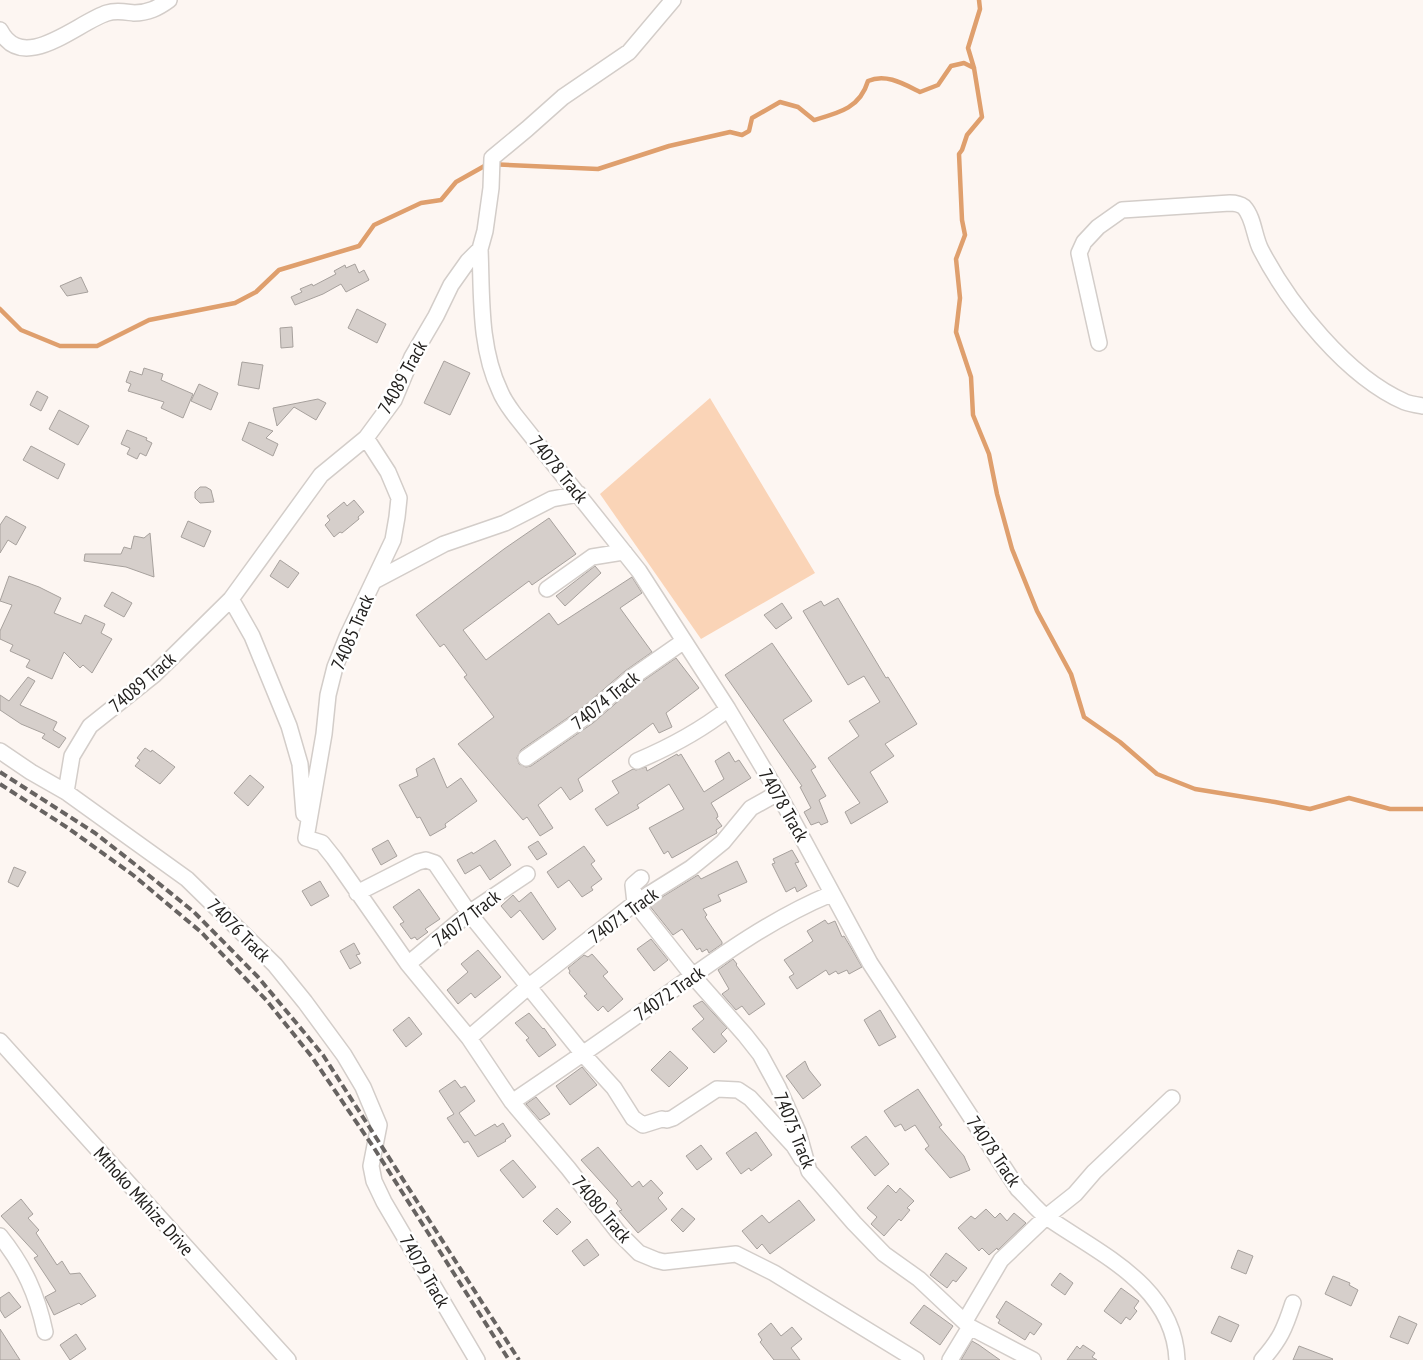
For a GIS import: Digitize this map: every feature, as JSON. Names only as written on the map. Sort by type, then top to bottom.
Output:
[{"type":"street","points":[[0,30],[10,42],[19,48],[32,47],[69,34],[108,13],[153,11],[169,0]]},
{"type":"street","name":"74089 Track","points":[[66,792],[72,756],[90,726],[154,675],[231,599],[321,475],[366,438],[394,400],[412,357],[436,316],[451,285],[468,261],[480,249],[485,231],[491,188],[492,158],[563,97],[629,52],[673,0]]},
{"type":"street","points":[[1099,343],[1079,253],[1084,242],[1098,227],[1122,210],[1238,204],[1244,207],[1260,249],[1297,308],[1344,359],[1375,386],[1406,403],[1423,406]]},
{"type":"street","name":"74078 Track","points":[[480,249],[484,337],[489,361],[500,391],[514,414],[625,553],[684,641],[728,709],[778,793],[870,963],[1018,1188],[1046,1217],[1118,1263],[1139,1282],[1156,1301],[1165,1318],[1176,1345],[1177,1360]]},
{"type":"street","name":"74085 Track","points":[[306,838],[324,734],[328,695],[335,667],[346,636],[393,540],[399,498],[388,472],[366,438]]},
{"type":"street","points":[[374,581],[444,544],[505,523],[552,499],[579,494]]},
{"type":"street","points":[[547,589],[592,557],[625,553]]},
{"type":"street","points":[[231,599],[252,636],[289,726],[300,764],[306,838],[322,843],[342,869],[357,894],[418,862],[426,860],[435,863],[468,914],[583,1054],[614,1088],[633,1118],[643,1125],[662,1119],[667,1120],[718,1089],[738,1090],[750,1098],[794,1146],[809,1172]]},
{"type":"street","name":"74074 Track","points":[[526,758],[588,715],[631,678],[684,641]]},
{"type":"street","points":[[638,761],[667,748],[709,725],[728,709]]},
{"type":"street","name":"74076 Track","points":[[0,751],[66,792],[187,879],[275,965],[344,1055],[363,1087],[379,1125],[371,1166],[374,1181]]},
{"type":"street","name":"74071 Track","points":[[469,1038],[528,987],[635,903],[691,868],[723,842],[751,808],[778,793]]},
{"type":"street","name":"74077 Track","points":[[408,964],[468,914],[527,874]]},
{"type":"street","points":[[635,903],[633,885],[641,878]]},
{"type":"street","name":"74080 Track","points":[[357,894],[408,964],[469,1038],[512,1102],[568,1168],[618,1232],[639,1253],[664,1262],[736,1254],[774,1273],[916,1360]]},
{"type":"street","name":"74072 Track","points":[[512,1102],[693,976],[800,907],[831,894]]},
{"type":"street","name":"74075 Track","points":[[635,903],[693,976],[760,1054],[798,1132],[809,1172],[884,1254],[918,1279],[968,1324],[1033,1360]]},
{"type":"street","name":"Mthoko Mkhize Drive","points":[[0,1041],[288,1360]]},
{"type":"street","points":[[950,1360],[1001,1260],[1046,1217],[1075,1194],[1094,1172],[1172,1098]]},
{"type":"street","name":"74079 Track","points":[[374,1181],[384,1202],[477,1360]]},
{"type":"street","points":[[0,1236],[15,1256],[33,1289],[46,1332]]},
{"type":"street","points":[[1262,1360],[1273,1348],[1286,1327],[1293,1303]]},
{"type":"shaded area","points":[[710,398],[815,573],[701,639],[600,494]]},
{"type":"building","points":[[355,264],[359,273],[364,270],[369,280],[346,292],[341,284],[323,294],[295,305],[291,297],[302,292],[300,289],[312,284],[313,286],[336,274],[334,271],[345,265],[346,268]]},
{"type":"building","points":[[81,277],[88,292],[67,296],[60,286]]},
{"type":"building","points":[[357,309],[386,324],[377,343],[348,328]]},
{"type":"building","points":[[292,327],[293,347],[281,348],[280,328]]},
{"type":"building","points":[[444,361],[470,373],[450,415],[424,403]]},
{"type":"building","points":[[242,362],[263,365],[259,389],[238,385]]},
{"type":"building","points":[[144,368],[163,374],[161,380],[193,394],[183,418],[161,408],[164,402],[128,391],[131,384],[126,382],[130,371],[142,375]]},
{"type":"building","points":[[199,384],[218,393],[211,410],[191,401]]},
{"type":"building","points":[[37,391],[48,397],[41,411],[30,405]]},
{"type":"building","points":[[318,399],[326,403],[316,420],[294,407],[277,426],[273,408]]},
{"type":"building","points":[[59,410],[89,426],[78,445],[49,429]]},
{"type":"building","points":[[249,422],[273,431],[266,438],[278,444],[273,456],[242,440]]},
{"type":"building","points":[[127,430],[147,438],[146,440],[152,443],[146,456],[140,453],[137,459],[127,454],[130,448],[121,444]]},
{"type":"building","points":[[31,446],[65,464],[58,479],[23,460]]},
{"type":"building","points":[[200,487],[206,487],[211,490],[214,502],[200,503],[195,498],[195,492]]},
{"type":"building","points":[[354,500],[364,512],[358,517],[359,519],[334,537],[325,525],[330,520],[327,516],[344,502],[347,506]]},
{"type":"building","points":[[6,516],[26,527],[16,545],[8,540],[0,553],[0,525]]},
{"type":"building","points":[[549,518],[576,554],[532,585],[529,581],[463,630],[486,660],[549,613],[558,625],[632,577],[642,593],[620,608],[652,652],[625,671],[582,708],[521,750],[517,758],[519,764],[526,767],[531,766],[593,723],[637,685],[676,658],[699,688],[666,713],[672,727],[659,733],[653,723],[578,779],[583,791],[570,800],[561,787],[538,805],[553,828],[540,836],[527,817],[523,820],[458,744],[494,717],[464,677],[467,675],[444,644],[440,647],[416,615]]},
{"type":"building","points":[[188,521],[211,531],[204,547],[181,537]]},
{"type":"building","points":[[150,533],[154,577],[126,567],[84,561],[85,554],[121,554],[124,547],[131,549],[134,536],[144,538]]},
{"type":"building","points":[[280,560],[299,573],[288,588],[270,576]]},
{"type":"building","points":[[595,566],[601,573],[565,606],[556,596]]},
{"type":"building","points":[[9,576],[39,587],[61,598],[54,613],[81,624],[85,615],[105,624],[101,633],[112,639],[92,673],[83,665],[80,668],[64,652],[52,679],[26,667],[30,660],[10,651],[13,645],[0,639],[0,631],[12,605],[0,601]]},
{"type":"building","points":[[112,592],[132,603],[124,617],[104,606]]},
{"type":"building","points":[[838,598],[886,678],[888,677],[917,724],[885,744],[894,756],[870,772],[888,802],[851,824],[845,812],[860,803],[828,758],[859,736],[849,721],[880,702],[864,676],[848,685],[803,611],[821,601],[824,606]]},
{"type":"building","points":[[782,603],[792,618],[776,629],[764,615]]},
{"type":"building","points":[[772,643],[812,701],[783,720],[816,767],[811,770],[826,796],[819,800],[828,822],[821,825],[819,822],[811,825],[804,812],[811,808],[800,787],[802,786],[725,675]]},
{"type":"building","points":[[28,677],[35,681],[20,705],[57,722],[53,730],[66,738],[59,748],[42,738],[45,734],[21,724],[0,710],[0,695],[9,701]]},
{"type":"building","points":[[145,748],[151,752],[152,750],[175,767],[160,784],[135,766],[140,760],[137,758]]},
{"type":"building","points":[[729,752],[735,762],[739,760],[751,778],[711,803],[717,813],[718,817],[716,818],[722,826],[716,830],[717,833],[672,858],[668,851],[664,854],[649,828],[684,809],[669,784],[637,805],[639,808],[607,826],[595,809],[619,793],[612,781],[633,769],[646,767],[647,771],[677,754],[678,756],[681,754],[704,792],[724,779],[715,761]]},
{"type":"building","points":[[434,758],[447,788],[461,778],[477,801],[445,824],[446,827],[430,836],[420,817],[417,818],[399,785],[418,776],[416,769]]},
{"type":"building","points":[[250,775],[264,787],[248,806],[234,793]]},
{"type":"building","points":[[388,840],[397,856],[381,865],[372,849]]},
{"type":"building","points":[[495,840],[511,865],[490,880],[480,865],[465,874],[457,860],[472,852],[473,854]]},
{"type":"building","points":[[538,841],[547,854],[537,860],[528,847]]},
{"type":"building","points":[[584,846],[595,861],[591,864],[602,879],[591,887],[593,890],[582,897],[569,880],[558,888],[547,872]]},
{"type":"building","points":[[792,850],[799,862],[795,863],[807,886],[797,892],[795,887],[786,892],[772,864],[775,863],[773,859]]},
{"type":"building","points":[[737,861],[747,882],[718,895],[721,901],[703,909],[707,915],[705,917],[722,942],[722,944],[709,953],[707,949],[702,952],[700,948],[697,950],[682,929],[673,935],[649,905],[698,875],[701,879]]},
{"type":"building","points":[[14,867],[26,872],[18,887],[8,882]]},
{"type":"building","points":[[320,881],[329,896],[311,906],[302,891]]},
{"type":"building","points":[[419,889],[440,919],[425,929],[428,932],[417,940],[415,937],[411,939],[400,924],[404,922],[393,907]]},
{"type":"building","points":[[531,892],[556,929],[543,940],[520,910],[511,918],[501,906],[513,895],[519,902]]},
{"type":"building","points":[[825,920],[828,924],[835,921],[842,937],[844,936],[862,967],[849,974],[847,970],[838,974],[836,971],[829,975],[826,970],[797,989],[789,977],[794,974],[784,960],[813,941],[807,931]]},
{"type":"building","points":[[651,939],[668,960],[654,971],[637,949]]},
{"type":"building","points":[[354,943],[360,954],[356,955],[361,963],[350,969],[340,951]]},
{"type":"building","points":[[478,950],[501,977],[475,998],[471,993],[458,1004],[447,990],[468,972],[461,964]]},
{"type":"building","points":[[592,954],[608,972],[603,976],[623,999],[608,1012],[603,1006],[598,1011],[584,996],[587,994],[569,973],[568,968],[584,955],[588,957]]},
{"type":"building","points":[[733,959],[765,1004],[749,1015],[742,1006],[736,1010],[722,994],[729,989],[718,970]]},
{"type":"building","points":[[702,1001],[727,1028],[721,1034],[727,1041],[714,1053],[692,1029],[704,1019],[693,1006]]},
{"type":"building","points":[[880,1010],[896,1037],[879,1046],[864,1020]]},
{"type":"building","points":[[529,1013],[544,1028],[556,1045],[539,1057],[526,1040],[529,1038],[515,1023]]},
{"type":"building","points":[[409,1017],[422,1034],[406,1047],[393,1030]]},
{"type":"building","points":[[670,1051],[688,1068],[669,1087],[651,1070]]},
{"type":"building","points":[[805,1061],[809,1070],[821,1085],[803,1099],[786,1076]]},
{"type":"building","points":[[582,1067],[597,1085],[570,1105],[556,1086]]},
{"type":"building","points":[[455,1080],[461,1088],[465,1086],[475,1101],[459,1113],[475,1136],[495,1124],[497,1127],[503,1123],[511,1136],[506,1141],[478,1157],[468,1141],[464,1143],[447,1118],[454,1114],[439,1091]]},
{"type":"building","points":[[918,1089],[942,1125],[939,1127],[964,1156],[970,1170],[950,1178],[925,1149],[929,1146],[915,1125],[905,1131],[901,1124],[895,1127],[884,1111]]},
{"type":"building","points":[[536,1097],[550,1114],[540,1120],[526,1104]]},
{"type":"building","points":[[756,1132],[772,1155],[751,1171],[749,1168],[741,1174],[726,1153]]},
{"type":"building","points":[[866,1136],[889,1164],[875,1176],[851,1147]]},
{"type":"building","points":[[701,1145],[712,1159],[697,1170],[686,1156]]},
{"type":"building","points":[[598,1147],[632,1187],[639,1181],[643,1187],[651,1180],[663,1193],[658,1198],[667,1209],[638,1233],[619,1211],[622,1210],[616,1203],[618,1201],[581,1160]]},
{"type":"building","points":[[513,1160],[536,1187],[523,1198],[500,1170]]},
{"type":"building","points":[[888,1185],[896,1193],[900,1188],[914,1201],[907,1208],[910,1210],[901,1221],[899,1219],[884,1236],[871,1224],[877,1217],[867,1208]]},
{"type":"building","points":[[21,1199],[33,1214],[28,1218],[39,1230],[36,1233],[57,1265],[62,1261],[70,1274],[80,1273],[96,1296],[81,1305],[79,1303],[54,1315],[45,1297],[56,1291],[34,1258],[38,1256],[1,1216]]},
{"type":"building","points":[[799,1200],[815,1220],[770,1254],[762,1244],[757,1249],[742,1231],[762,1215],[769,1223]]},
{"type":"building","points":[[557,1208],[571,1222],[557,1235],[543,1221]]},
{"type":"building","points":[[682,1208],[695,1219],[683,1232],[671,1220]]},
{"type":"building","points":[[986,1209],[995,1218],[1000,1213],[1007,1221],[1014,1213],[1026,1223],[998,1250],[997,1248],[989,1255],[982,1248],[979,1251],[958,1228],[971,1216],[975,1219]]},
{"type":"building","points":[[587,1239],[599,1255],[584,1266],[572,1251]]},
{"type":"building","points":[[1238,1250],[1253,1256],[1246,1274],[1231,1268]]},
{"type":"building","points":[[946,1253],[967,1268],[956,1282],[953,1280],[947,1288],[930,1275]]},
{"type":"building","points":[[1060,1273],[1073,1283],[1065,1295],[1051,1285]]},
{"type":"building","points":[[1333,1276],[1350,1283],[1349,1285],[1358,1290],[1351,1306],[1325,1294]]},
{"type":"building","points":[[1121,1288],[1139,1301],[1134,1308],[1137,1311],[1130,1320],[1126,1317],[1121,1324],[1104,1311]]},
{"type":"building","points":[[9,1292],[21,1307],[5,1318],[0,1310],[0,1298]]},
{"type":"building","points":[[1006,1301],[1042,1324],[1034,1335],[1030,1332],[1025,1340],[998,1323],[1000,1320],[996,1317]]},
{"type":"building","points":[[924,1305],[953,1326],[940,1345],[910,1323]]},
{"type":"building","points":[[1219,1316],[1239,1325],[1231,1342],[1211,1333]]},
{"type":"building","points":[[1399,1316],[1417,1324],[1408,1344],[1390,1337]]},
{"type":"building","points":[[771,1323],[781,1336],[792,1327],[802,1339],[791,1348],[800,1360],[774,1360],[760,1342],[762,1340],[758,1334]]},
{"type":"building","points":[[0,1329],[20,1360],[0,1360]]},
{"type":"building","points":[[76,1334],[86,1349],[70,1360],[60,1345]]},
{"type":"building","points":[[972,1341],[979,1345],[1000,1360],[961,1360]]},
{"type":"building","points":[[1083,1345],[1095,1353],[1092,1357],[1097,1360],[1067,1360],[1077,1346],[1080,1349]]},
{"type":"building","points":[[1299,1346],[1333,1359],[1293,1360]]},
{"type":"waterway","points":[[979,0],[980,9],[968,48],[974,68],[982,117],[967,135],[959,154],[962,220],[965,235],[956,259],[960,298],[956,332],[971,377],[973,415],[989,454],[997,494],[1012,549],[1037,611],[1071,674],[1084,717],[1120,742],[1157,774],[1195,789],[1310,809],[1349,798],[1390,809],[1423,809]]},
{"type":"waterway","points":[[0,309],[21,330],[60,346],[97,346],[149,320],[235,303],[256,292],[279,270],[359,246],[374,225],[421,203],[441,200],[456,182],[488,164],[598,169],[669,146],[730,132],[742,135],[749,131],[752,118],[780,102],[798,107],[814,120],[840,112],[854,103],[860,98],[868,81],[881,78],[888,79],[920,92],[938,85],[951,66],[964,63],[974,68]]},
{"type":"railway","points":[[0,772],[95,833],[141,869],[194,912],[258,977],[323,1055],[519,1360]]},
{"type":"railway","points":[[0,784],[68,828],[133,875],[201,932],[267,1001],[312,1057],[374,1148],[509,1360]]}]
